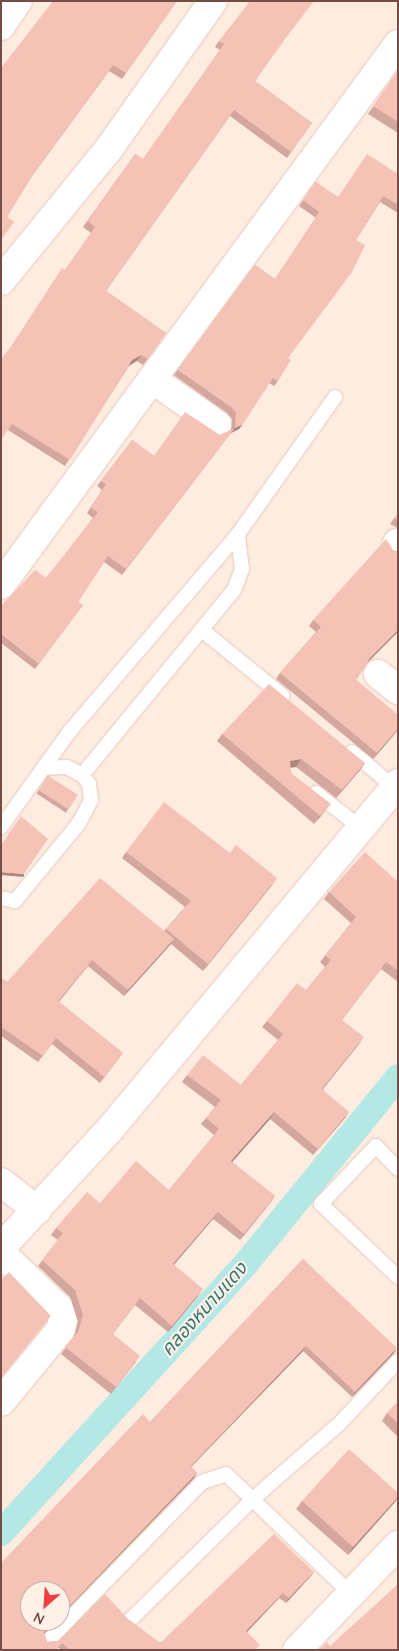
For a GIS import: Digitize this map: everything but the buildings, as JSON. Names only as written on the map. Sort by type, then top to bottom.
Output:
[{"type":"street","points":[[1,26],[18,1]]},
{"type":"street","points":[[1,281],[108,150],[214,1]]},
{"type":"street","points":[[1,585],[398,44]]},
{"type":"street","points":[[152,379],[218,425]]},
{"type":"street","points":[[1,1248],[111,1128],[396,785]]},
{"type":"street","points":[[1,1182],[36,1210]]},
{"type":"street","points":[[1,1253],[59,1308],[63,1319],[61,1329],[1,1402]]},
{"type":"street","points":[[297,1650],[352,1595],[398,1545]]},
{"type":"lane","points":[[1,827],[43,768],[238,534],[335,397]]},
{"type":"lane","points":[[82,775],[202,630],[239,579],[238,534]]},
{"type":"lane","points":[[202,630],[294,705]]},
{"type":"lane","points":[[340,743],[396,785]]},
{"type":"lane","points":[[1,898],[15,901],[79,823],[91,800],[89,784],[82,775],[67,767],[43,768]]},
{"type":"lane","points":[[306,786],[361,828]]},
{"type":"lane","points":[[398,1168],[376,1146],[321,1204],[398,1277]]},
{"type":"lane","points":[[131,1619],[255,1497],[340,1424],[398,1362]]},
{"type":"lane","points":[[49,1640],[202,1482],[226,1474],[255,1497],[352,1595]]},
{"type":"waterway","name":"คลองหนามแดง","points":[[1,1533],[244,1266],[398,1077]]}]
